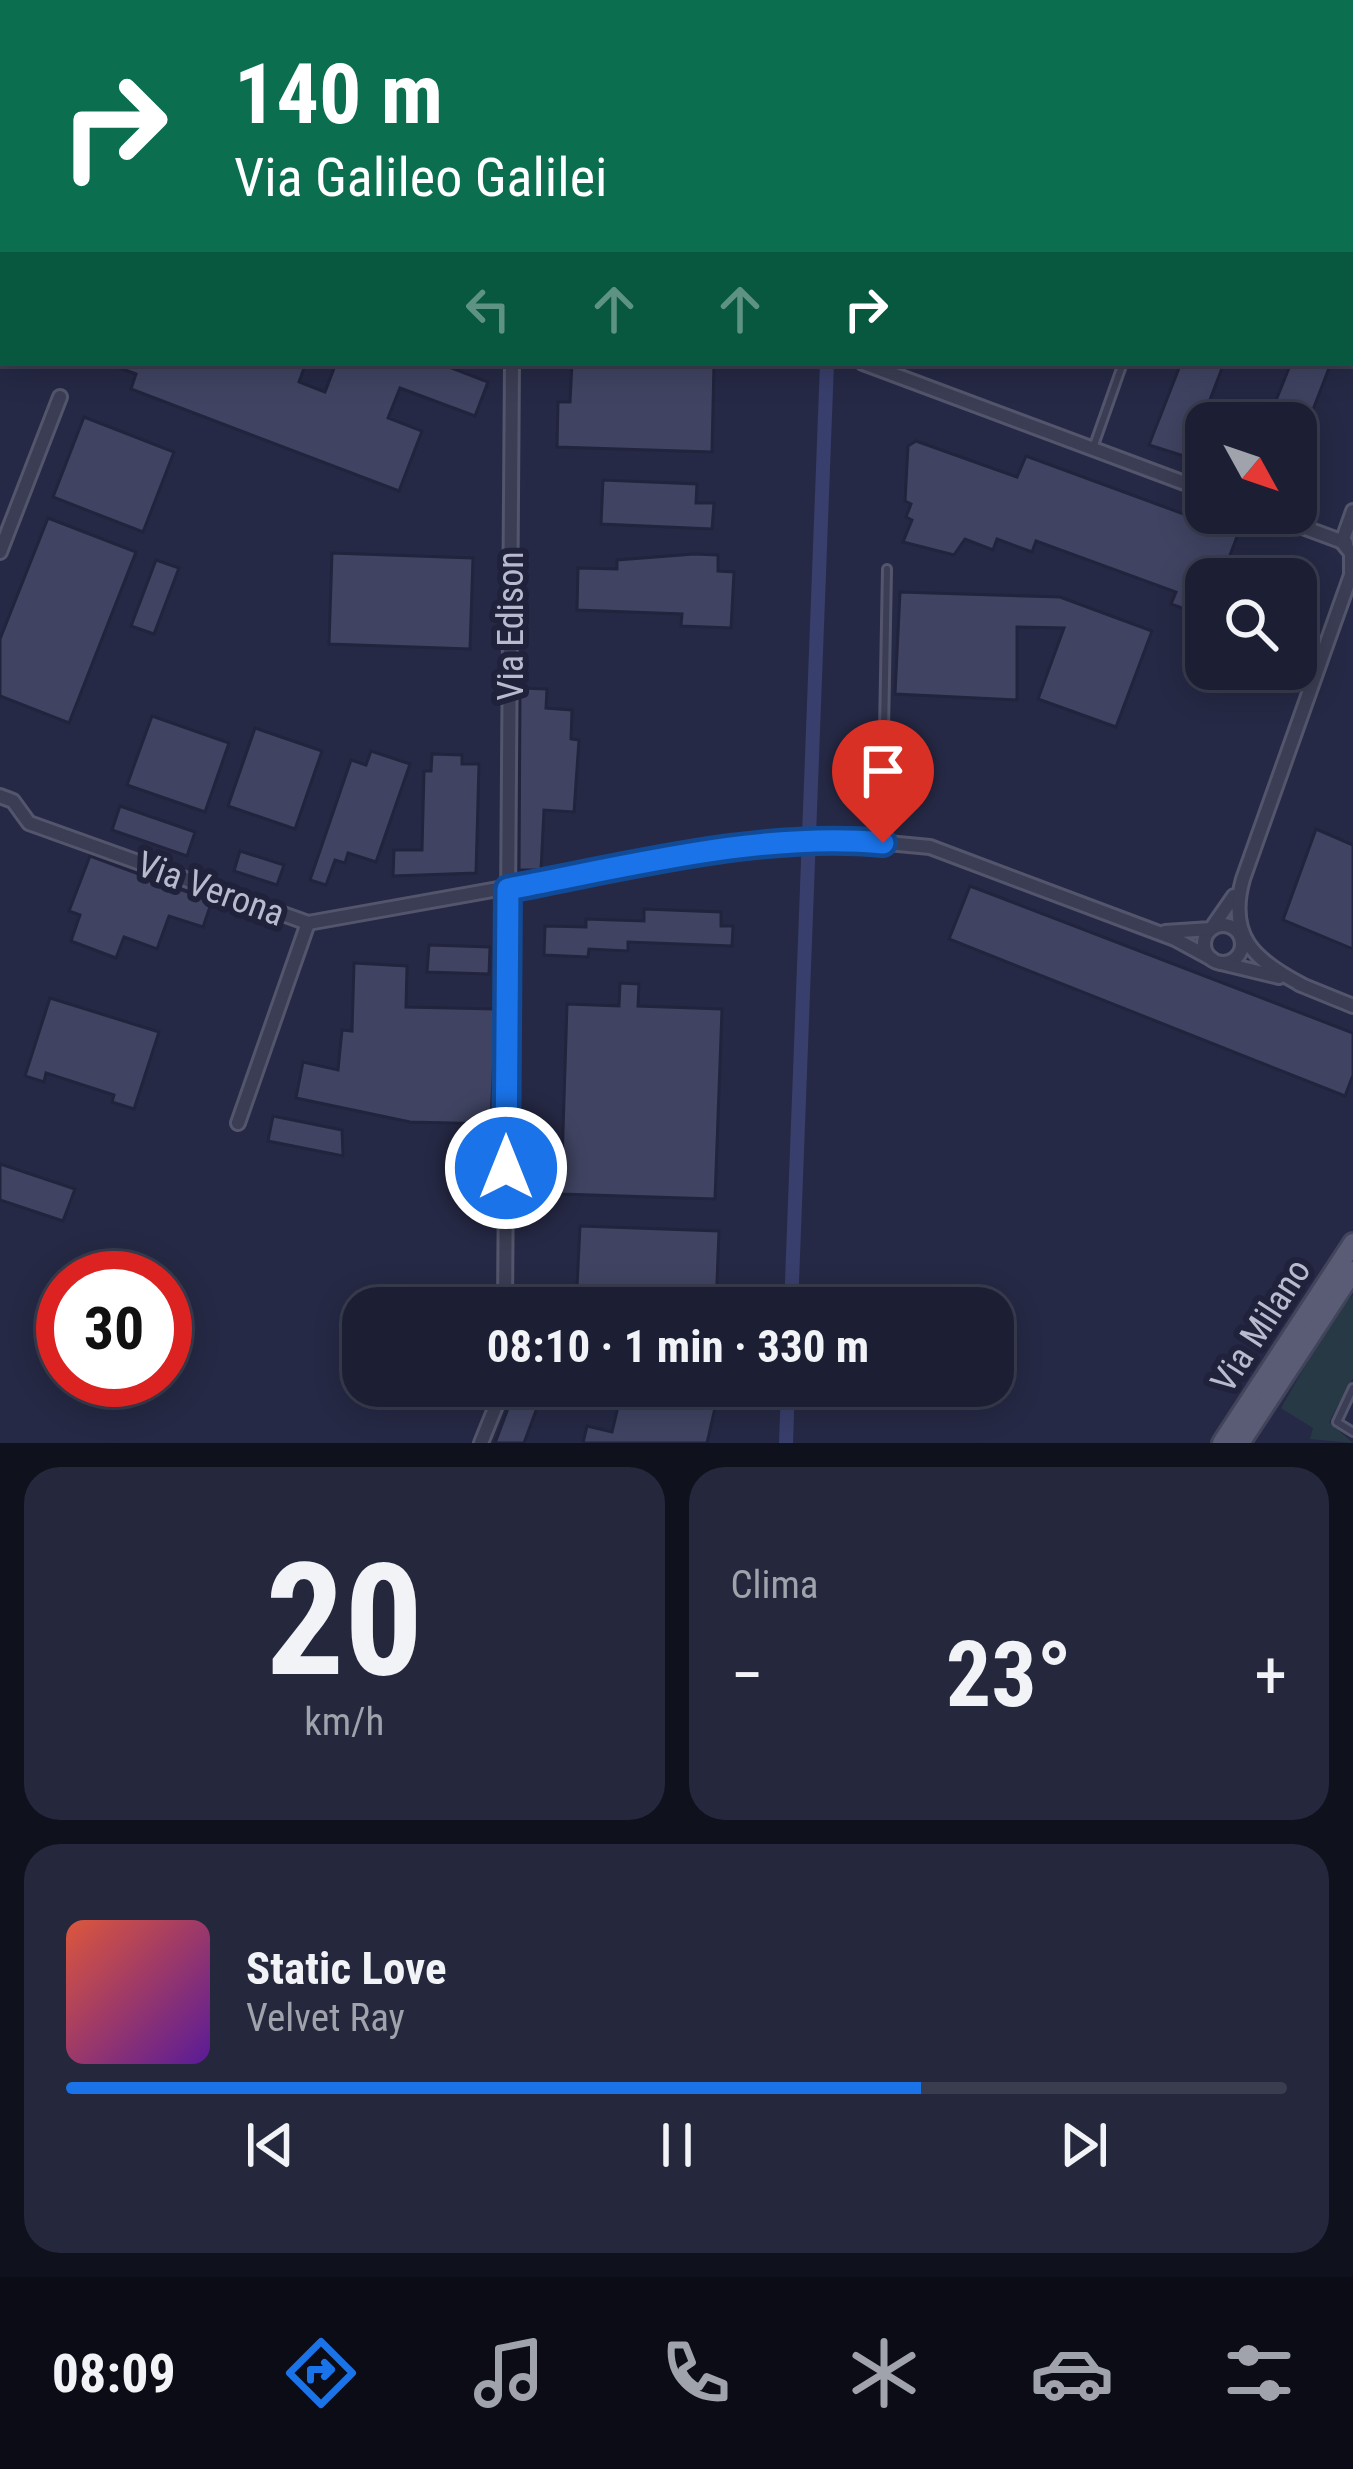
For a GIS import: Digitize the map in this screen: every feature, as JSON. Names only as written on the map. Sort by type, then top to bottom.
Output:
[{"type":"main road","name":"Via Milano","points":[[1222,1443],[1353,1243]]},
{"type":"main road","name":"Via Milano","points":[[1240,1443],[1353,1273]]},
{"type":"street","name":"Via Edison","points":[[505,1287],[512,366]]},
{"type":"street","points":[[872,366],[1185,483]]},
{"type":"street","points":[[0,552],[60,398]]},
{"type":"street","points":[[1244,879],[1204,943],[1217,961],[1238,956],[1236,914],[1244,879],[1351,575],[1347,544],[1353,512]]},
{"type":"street","points":[[1317,533],[1347,544]]},
{"type":"street","name":"Via Verona","points":[[0,796],[13,801],[29,823],[308,923],[698,854],[845,841],[930,848],[1187,944],[1217,961],[1302,985]]},
{"type":"street","points":[[238,1123],[308,923]]},
{"type":"street","points":[[1144,931],[1228,926],[1260,958],[1302,985],[1353,1006]]},
{"type":"street","points":[[482,1443],[496,1407]]},
{"type":"lane","points":[[1093,448],[1122,366]]},
{"type":"lane","points":[[883,843],[887,569]]},
{"type":"lane","points":[[1353,1388],[1337,1414],[1337,1422],[1353,1432]]},
{"type":"shaded area","points":[[1353,1295],[1353,1378],[1329,1422],[1353,1443],[1310,1439],[1313,1428],[1281,1408],[1333,1317]]},
{"type":"building","points":[[114,366],[305,366],[299,382],[325,392],[335,366],[447,366],[488,382],[475,416],[400,388],[388,418],[422,431],[399,491],[131,389],[136,374]]},
{"type":"building","points":[[572,366],[714,366],[712,452],[557,447],[558,402],[570,402]]},
{"type":"building","points":[[1180,366],[1223,366],[1209,402],[1185,402],[1185,456],[1149,445]]},
{"type":"building","points":[[1290,366],[1330,366],[1316,402],[1275,402]]},
{"type":"building","points":[[84,417],[174,452],[143,532],[53,497]]},
{"type":"building","points":[[916,441],[1017,477],[1026,456],[1185,514],[1185,534],[1238,534],[1229,558],[1185,558],[1185,609],[1171,604],[1176,592],[1036,541],[1032,552],[997,539],[993,550],[965,539],[954,555],[903,542],[912,520],[906,517],[911,504],[905,501],[908,446]]},
{"type":"building","points":[[603,480],[697,484],[696,503],[714,503],[712,529],[601,524]]},
{"type":"building","points":[[48,518],[136,552],[69,723],[0,696],[0,639]]},
{"type":"building","points":[[332,553],[473,558],[470,649],[329,644]]},
{"type":"building","points":[[718,555],[718,571],[734,572],[731,628],[681,626],[682,614],[577,610],[578,568],[617,569],[617,560]]},
{"type":"building","points":[[156,560],[179,568],[154,634],[131,626]]},
{"type":"building","points":[[900,592],[1060,597],[1152,631],[1116,727],[1038,699],[1064,628],[1017,627],[1017,700],[895,694]]},
{"type":"building","points":[[520,688],[547,689],[546,708],[572,710],[571,739],[579,740],[574,812],[544,810],[541,870],[519,870]]},
{"type":"building","points":[[152,716],[229,743],[205,812],[127,785]]},
{"type":"building","points":[[255,728],[322,751],[295,829],[228,806]]},
{"type":"building","points":[[371,751],[410,764],[376,862],[348,853],[345,863],[335,860],[326,885],[310,880],[351,760],[366,765]]},
{"type":"building","points":[[432,754],[462,755],[462,764],[479,764],[476,873],[393,876],[394,850],[422,850],[424,771],[431,771]]},
{"type":"building","points":[[120,806],[195,832],[187,856],[112,830]]},
{"type":"building","points":[[1316,829],[1353,845],[1353,949],[1283,920]]},
{"type":"building","points":[[240,851],[284,865],[277,885],[234,871]]},
{"type":"building","points":[[90,856],[212,901],[203,927],[169,916],[157,949],[124,937],[116,958],[71,941],[80,915],[69,911]]},
{"type":"building","points":[[970,886],[1353,1033],[1353,1075],[1345,1096],[949,939]]},
{"type":"building","points":[[644,909],[721,912],[721,926],[733,926],[732,946],[628,942],[628,951],[589,949],[588,957],[544,955],[545,926],[586,927],[586,919],[644,921]]},
{"type":"building","points":[[429,945],[490,947],[489,974],[427,972]]},
{"type":"building","points":[[354,963],[407,966],[406,1007],[496,1009],[491,1124],[410,1122],[296,1098],[303,1062],[338,1070],[342,1030],[352,1031]]},
{"type":"building","points":[[620,983],[639,984],[638,1006],[722,1009],[715,1199],[561,1194],[567,1004],[619,1006]]},
{"type":"building","points":[[50,998],[159,1032],[134,1109],[112,1102],[114,1095],[46,1073],[44,1082],[25,1076]]},
{"type":"building","points":[[273,1116],[342,1130],[343,1156],[268,1141]]},
{"type":"building","points":[[0,1164],[75,1189],[63,1221],[0,1200]]},
{"type":"building","points":[[580,1226],[719,1231],[717,1287],[577,1287]]},
{"type":"building","points":[[508,1407],[537,1408],[524,1443],[495,1443]]},
{"type":"building","points":[[618,1407],[715,1407],[707,1443],[583,1443],[587,1426],[612,1432]]},
{"type":"waterway","points":[[792,1287],[827,366]]},
{"type":"waterway","points":[[786,1443],[787,1407]]},
{"type":"route","points":[[506,1168],[508,889],[698,854],[856,840],[883,843]]}]
